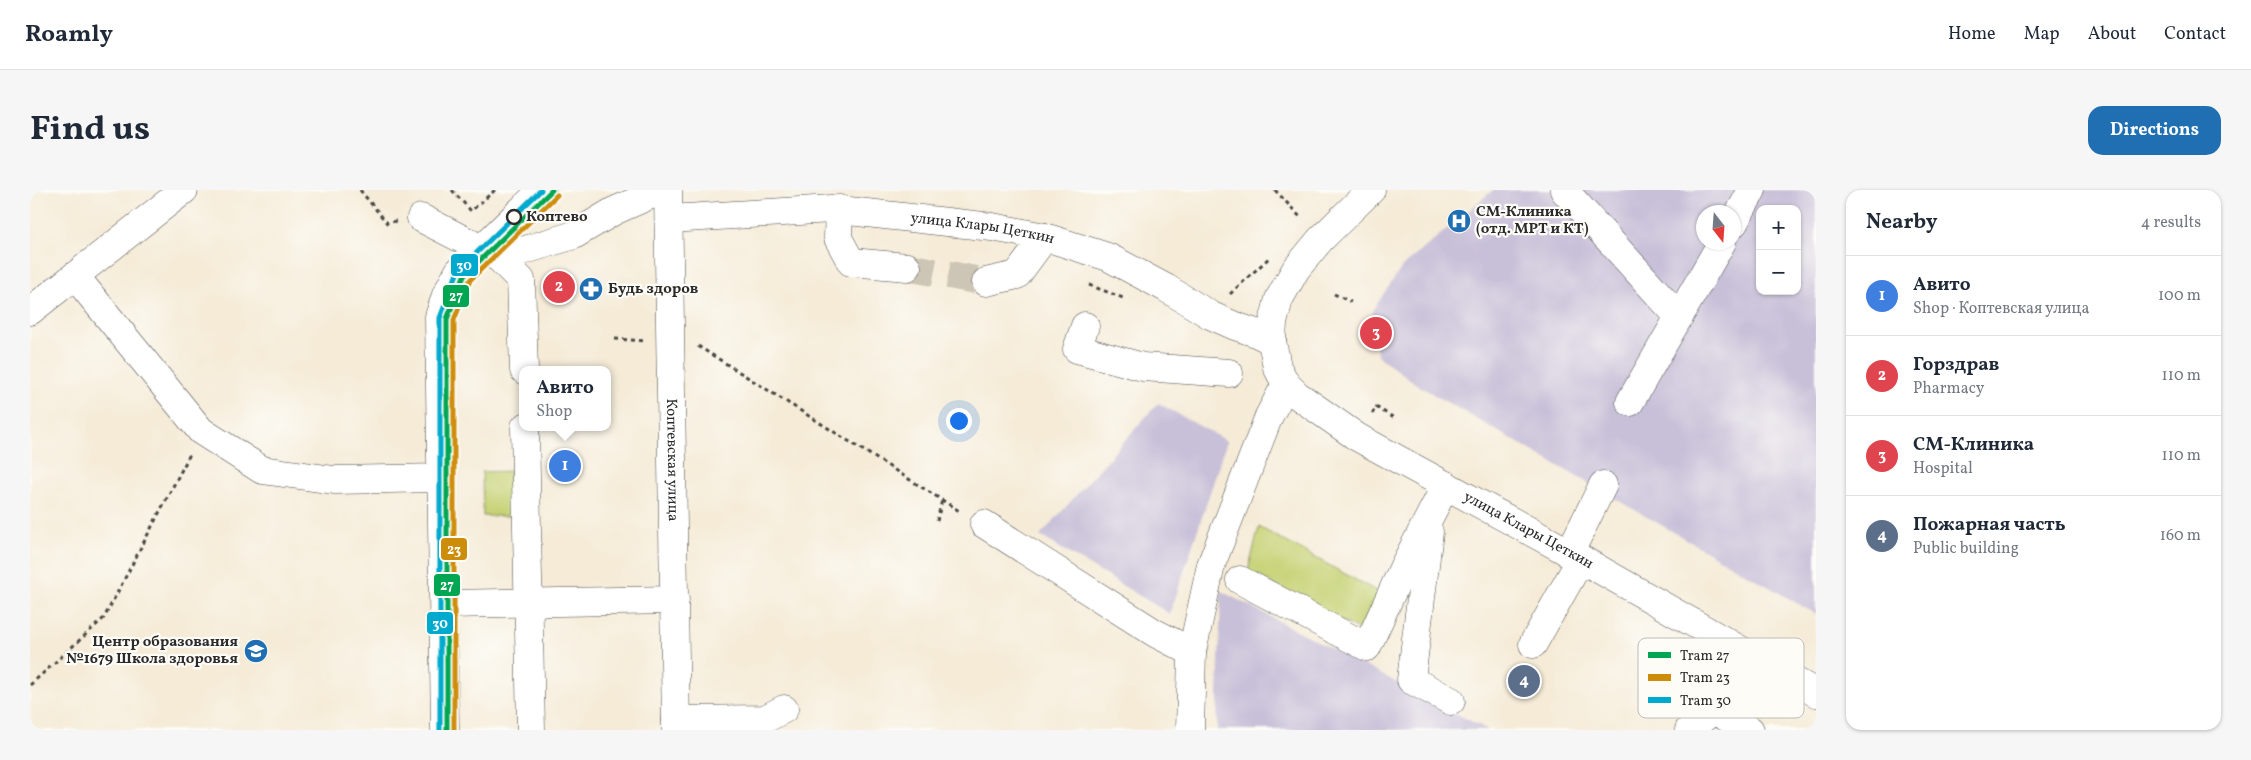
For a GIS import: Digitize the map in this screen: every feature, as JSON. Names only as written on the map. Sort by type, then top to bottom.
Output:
[{"type":"street","points":[[30,311],[184,190]]},
{"type":"street","points":[[490,253],[542,190]]},
{"type":"street","points":[[445,730],[438,317],[446,295],[459,271],[490,253],[574,235],[614,211],[662,190]]},
{"type":"street","name":"Коптевская улица","points":[[668,190],[670,219],[676,725]]},
{"type":"street","points":[[1564,190],[1679,317]]},
{"type":"street","points":[[1741,210],[1752,190]]},
{"type":"street","name":"улица Клары Цеткин","points":[[1362,193],[1296,268],[1279,299],[1273,323],[1272,341],[1276,367],[1286,384],[1297,395],[1358,437],[1575,556],[1718,638]]},
{"type":"street","points":[[837,203],[838,238],[851,262],[907,267]]},
{"type":"street","name":"улица Клары Цеткин","points":[[670,219],[837,203],[1045,237],[1108,257],[1166,288],[1210,315],[1272,341]]},
{"type":"street","points":[[421,218],[490,253],[521,280],[524,366]]},
{"type":"street","points":[[986,282],[1017,275],[1045,237]]},
{"type":"street","points":[[1630,402],[1717,250]]},
{"type":"street","points":[[75,276],[201,431],[262,470],[334,480],[442,478]]},
{"type":"street","points":[[1085,326],[1077,349],[1143,367],[1229,373]]},
{"type":"street","points":[[1190,730],[1192,652],[1211,564],[1269,416],[1286,384]]},
{"type":"street","points":[[525,431],[530,602],[531,730]]},
{"type":"street","points":[[1240,580],[1367,647],[1403,568],[1446,485]]},
{"type":"street","points":[[1533,644],[1575,556],[1603,485]]},
{"type":"street","points":[[1430,519],[1411,680],[1451,701]]},
{"type":"street","points":[[984,524],[1155,632],[1192,652]]},
{"type":"street","points":[[444,604],[675,600]]},
{"type":"street","name":"улица Клары Цеткин","points":[[1804,686],[1816,692]]},
{"type":"street","points":[[676,725],[765,719],[784,709]]},
{"type":"street","points":[[1690,730],[1704,718]]},
{"type":"street","points":[[1728,718],[1750,730]]},
{"type":"path","points":[[360,190],[387,223],[421,218]]},
{"type":"path","points":[[452,190],[471,211],[495,190]]},
{"type":"path","points":[[1275,190],[1307,225]]},
{"type":"path","points":[[1334,294],[1351,302]]},
{"type":"path","points":[[694,343],[942,500],[984,524]]},
{"type":"path","points":[[1371,415],[1376,406],[1394,418]]},
{"type":"path","points":[[30,685],[104,618],[201,431]]},
{"type":"path","points":[[937,521],[942,500]]},
{"type":"shaded area","points":[[1493,190],[1816,190],[1816,614],[1419,386],[1377,355],[1372,311],[1402,267]]},
{"type":"shaded area","points":[[1158,403],[1227,441],[1170,614],[1040,536]]},
{"type":"shaded area","points":[[1221,591],[1488,730],[1217,730]]},
{"type":"green space","points":[[510,471],[511,516],[483,516],[482,472]]},
{"type":"green space","points":[[1259,527],[1380,593],[1358,630],[1248,571]]},
{"type":"tunnel","points":[[907,267],[986,282]]},
{"type":"tram line","name":"30","points":[[440,730],[440,318],[458,271],[541,190]]},
{"type":"tram line","name":"27","points":[[447,730],[447,319],[464,276],[552,190]]},
{"type":"tram line","name":"23","points":[[454,730],[454,320],[470,280],[557,195]]},
{"type":"place","name":"Коптево","points":[[514,217]]},
{"type":"place","name":"СМ-Клиника (отд. МРТ и КТ)","points":[[1459,221]]},
{"type":"place","name":"Горздрав","points":[[559,287]]},
{"type":"place","name":"Будь здоров","points":[[591,289]]},
{"type":"place","name":"СМ-Клиника","points":[[1376,333]]},
{"type":"place","name":"Авито","points":[[565,466]]},
{"type":"place","name":"Центр образования №1679 Школа здоровья","points":[[256,651]]},
{"type":"place","name":"Пожарная часть","points":[[1524,681]]}]
